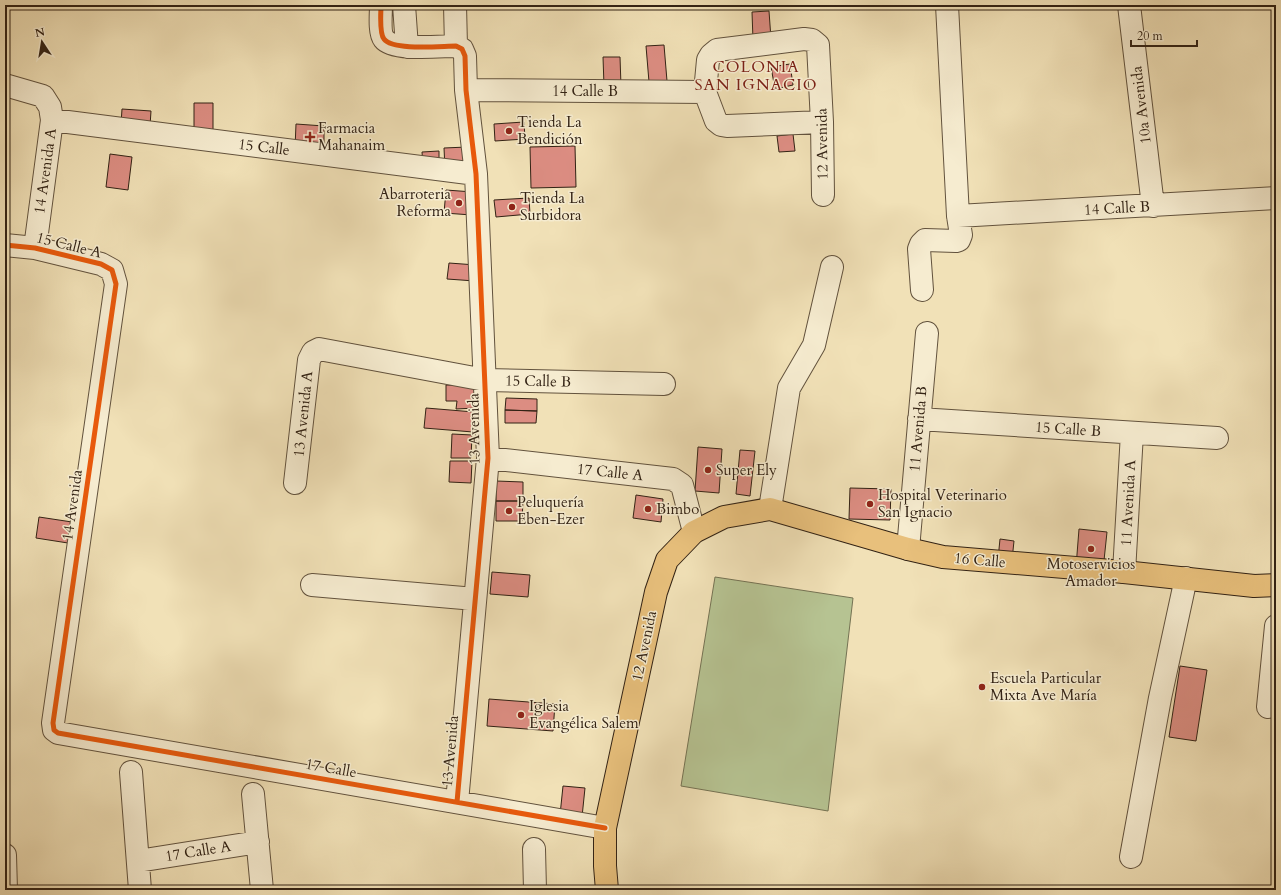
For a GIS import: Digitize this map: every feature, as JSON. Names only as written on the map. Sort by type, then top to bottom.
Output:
[{"type":"main road","name":"16 Calle","points":[[694,532],[724,517],[770,509],[908,549],[943,557],[1124,572],[1254,586],[1276,585]]},
{"type":"main road","name":"12 Avenida","points":[[607,890],[605,866],[605,828],[656,592],[667,560],[694,532]]},
{"type":"street","points":[[381,5],[381,33],[384,39],[398,45],[461,51],[455,5]]},
{"type":"street","points":[[398,45],[404,5]]},
{"type":"street","points":[[922,290],[919,249],[921,244],[925,240],[956,241],[959,240],[961,235],[958,216],[947,5]]},
{"type":"street","name":"10a Avenida","points":[[1129,5],[1153,206]]},
{"type":"street","name":"12 Avenida","points":[[705,92],[708,60],[717,50],[804,39],[812,40],[818,45],[822,122],[822,195]]},
{"type":"street","name":"13 Avenida","points":[[457,802],[488,458],[476,174],[461,51]]},
{"type":"street","name":"14 Avenida A","points":[[5,85],[43,96],[50,107],[52,120],[35,248]]},
{"type":"street","name":"14 Calle B","points":[[466,90],[705,92]]},
{"type":"street","points":[[705,92],[716,121],[721,125],[822,122]]},
{"type":"street","name":"15 Calle","points":[[52,120],[476,174]]},
{"type":"street","name":"14 Calle B","points":[[958,216],[1276,198]]},
{"type":"street","name":"15 Calle A","points":[[5,245],[35,248],[101,264],[112,270],[116,284]]},
{"type":"street","points":[[770,509],[789,388],[814,346],[832,267]]},
{"type":"street","name":"14 Avenida","points":[[54,730],[53,723],[116,284]]},
{"type":"street","name":"11 Avenida B","points":[[908,549],[927,333]]},
{"type":"street","name":"15 Calle B","points":[[319,349],[485,380],[664,384]]},
{"type":"street","name":"13 Avenida A","points":[[295,483],[309,360],[313,352],[319,349]]},
{"type":"street","name":"15 Calle B","points":[[919,419],[1217,438]]},
{"type":"street","name":"11 Avenida A","points":[[1124,572],[1132,433]]},
{"type":"street","name":"17 Calle A","points":[[488,458],[673,478],[682,485],[694,532]]},
{"type":"street","points":[[1132,858],[1160,698],[1186,578]]},
{"type":"street","points":[[312,585],[475,599]]},
{"type":"street","points":[[1268,707],[1276,626]]},
{"type":"street","name":"17 Calle","points":[[54,730],[58,733],[605,828]]},
{"type":"street","points":[[131,772],[140,890]]},
{"type":"street","points":[[253,794],[262,890]]},
{"type":"street","name":"17 Calle A","points":[[138,861],[258,842]]},
{"type":"street","points":[[534,850],[535,890]]},
{"type":"street","points":[[5,854],[6,890]]},
{"type":"green space","points":[[715,577],[853,598],[828,811],[681,786]]},
{"type":"building","points":[[769,11],[771,39],[753,40],[752,12]]},
{"type":"building","points":[[664,45],[667,81],[649,82],[646,46]]},
{"type":"building","points":[[603,57],[620,57],[621,86],[604,86]]},
{"type":"building","points":[[790,64],[793,85],[775,89],[771,67]]},
{"type":"building","points":[[194,103],[213,103],[213,134],[194,133]]},
{"type":"building","points":[[122,109],[151,111],[150,126],[121,124]]},
{"type":"building","name":"Tienda La Bendición","points":[[524,122],[525,139],[495,141],[494,124]]},
{"type":"building","name":"Farmacia Mahanaim","points":[[296,124],[324,126],[324,149],[295,148]]},
{"type":"building","points":[[793,134],[795,151],[779,152],[777,136]]},
{"type":"building","points":[[575,146],[576,187],[531,188],[530,147]]},
{"type":"building","points":[[467,147],[467,162],[445,169],[444,148]]},
{"type":"building","points":[[439,151],[439,166],[423,166],[422,152]]},
{"type":"building","points":[[110,154],[132,157],[128,190],[106,187]]},
{"type":"building","name":"Abarroteria Reforma","points":[[446,190],[473,192],[472,215],[444,213]]},
{"type":"building","name":"Tienda La Surbidora","points":[[529,198],[530,214],[496,217],[494,200]]},
{"type":"building","points":[[449,263],[476,265],[475,281],[447,279]]},
{"type":"building","points":[[446,385],[476,385],[476,408],[456,409],[457,401],[446,401]]},
{"type":"building","points":[[506,398],[537,399],[537,411],[505,410]]},
{"type":"building","points":[[426,408],[474,412],[473,432],[424,428]]},
{"type":"building","points":[[505,410],[537,411],[536,423],[505,423]]},
{"type":"building","points":[[452,434],[472,435],[471,458],[451,458]]},
{"type":"building","name":"Super Ely","points":[[698,447],[722,449],[719,493],[695,491]]},
{"type":"building","points":[[740,450],[755,451],[750,496],[736,494]]},
{"type":"building","points":[[450,461],[472,461],[471,483],[449,482]]},
{"type":"building","points":[[496,481],[523,482],[523,501],[496,501]]},
{"type":"building","name":"Hospital Veterinario San Ignacio","points":[[850,488],[891,489],[890,520],[849,519]]},
{"type":"building","name":"Bimbo","points":[[636,495],[663,499],[661,522],[633,518]]},
{"type":"building","name":"Peluquería Eben-Ezer","points":[[496,501],[523,501],[522,521],[496,521]]},
{"type":"building","points":[[39,517],[72,522],[68,543],[36,538]]},
{"type":"building","name":"Motoservicios Amador","points":[[1079,529],[1107,532],[1103,570],[1076,567]]},
{"type":"building","points":[[1000,539],[1014,541],[1012,560],[998,559]]},
{"type":"building","points":[[492,572],[530,575],[528,597],[490,594]]},
{"type":"building","points":[[1180,666],[1207,670],[1196,741],[1169,737]]},
{"type":"building","name":"Iglesia Evangélica Salem","points":[[489,699],[555,704],[553,731],[487,726]]},
{"type":"building","points":[[563,786],[585,788],[582,817],[560,815]]},
{"type":"cycle path","points":[[381,5],[381,32],[384,39],[389,43],[429,47],[456,46],[462,49],[465,56],[466,90],[476,174],[488,458],[457,802]]},
{"type":"cycle path","points":[[5,245],[35,248],[101,264],[112,270],[116,284],[53,723],[54,730],[58,733],[605,828]]},
{"type":"place","name":"Tienda La Bendición","points":[[509,131]]},
{"type":"place","name":"Farmacia Mahanaim","points":[[310,137]]},
{"type":"place","name":"Abarroteria Reforma","points":[[459,203]]},
{"type":"place","name":"Tienda La Surbidora","points":[[512,207]]},
{"type":"place","name":"Super Ely","points":[[708,470]]},
{"type":"place","name":"Hospital Veterinario San Ignacio","points":[[870,504]]},
{"type":"place","name":"Bimbo","points":[[648,509]]},
{"type":"place","name":"Peluquería Eben-Ezer","points":[[509,511]]},
{"type":"place","name":"Motoservicios Amador","points":[[1091,549]]},
{"type":"place","name":"Escuela Particular Mixta Ave María","points":[[982,687]]},
{"type":"place","name":"Iglesia Evangélica Salem","points":[[521,715]]},
{"type":"district","name":"COLONIA SAN IGNACIO","points":[[756,76]]}]
